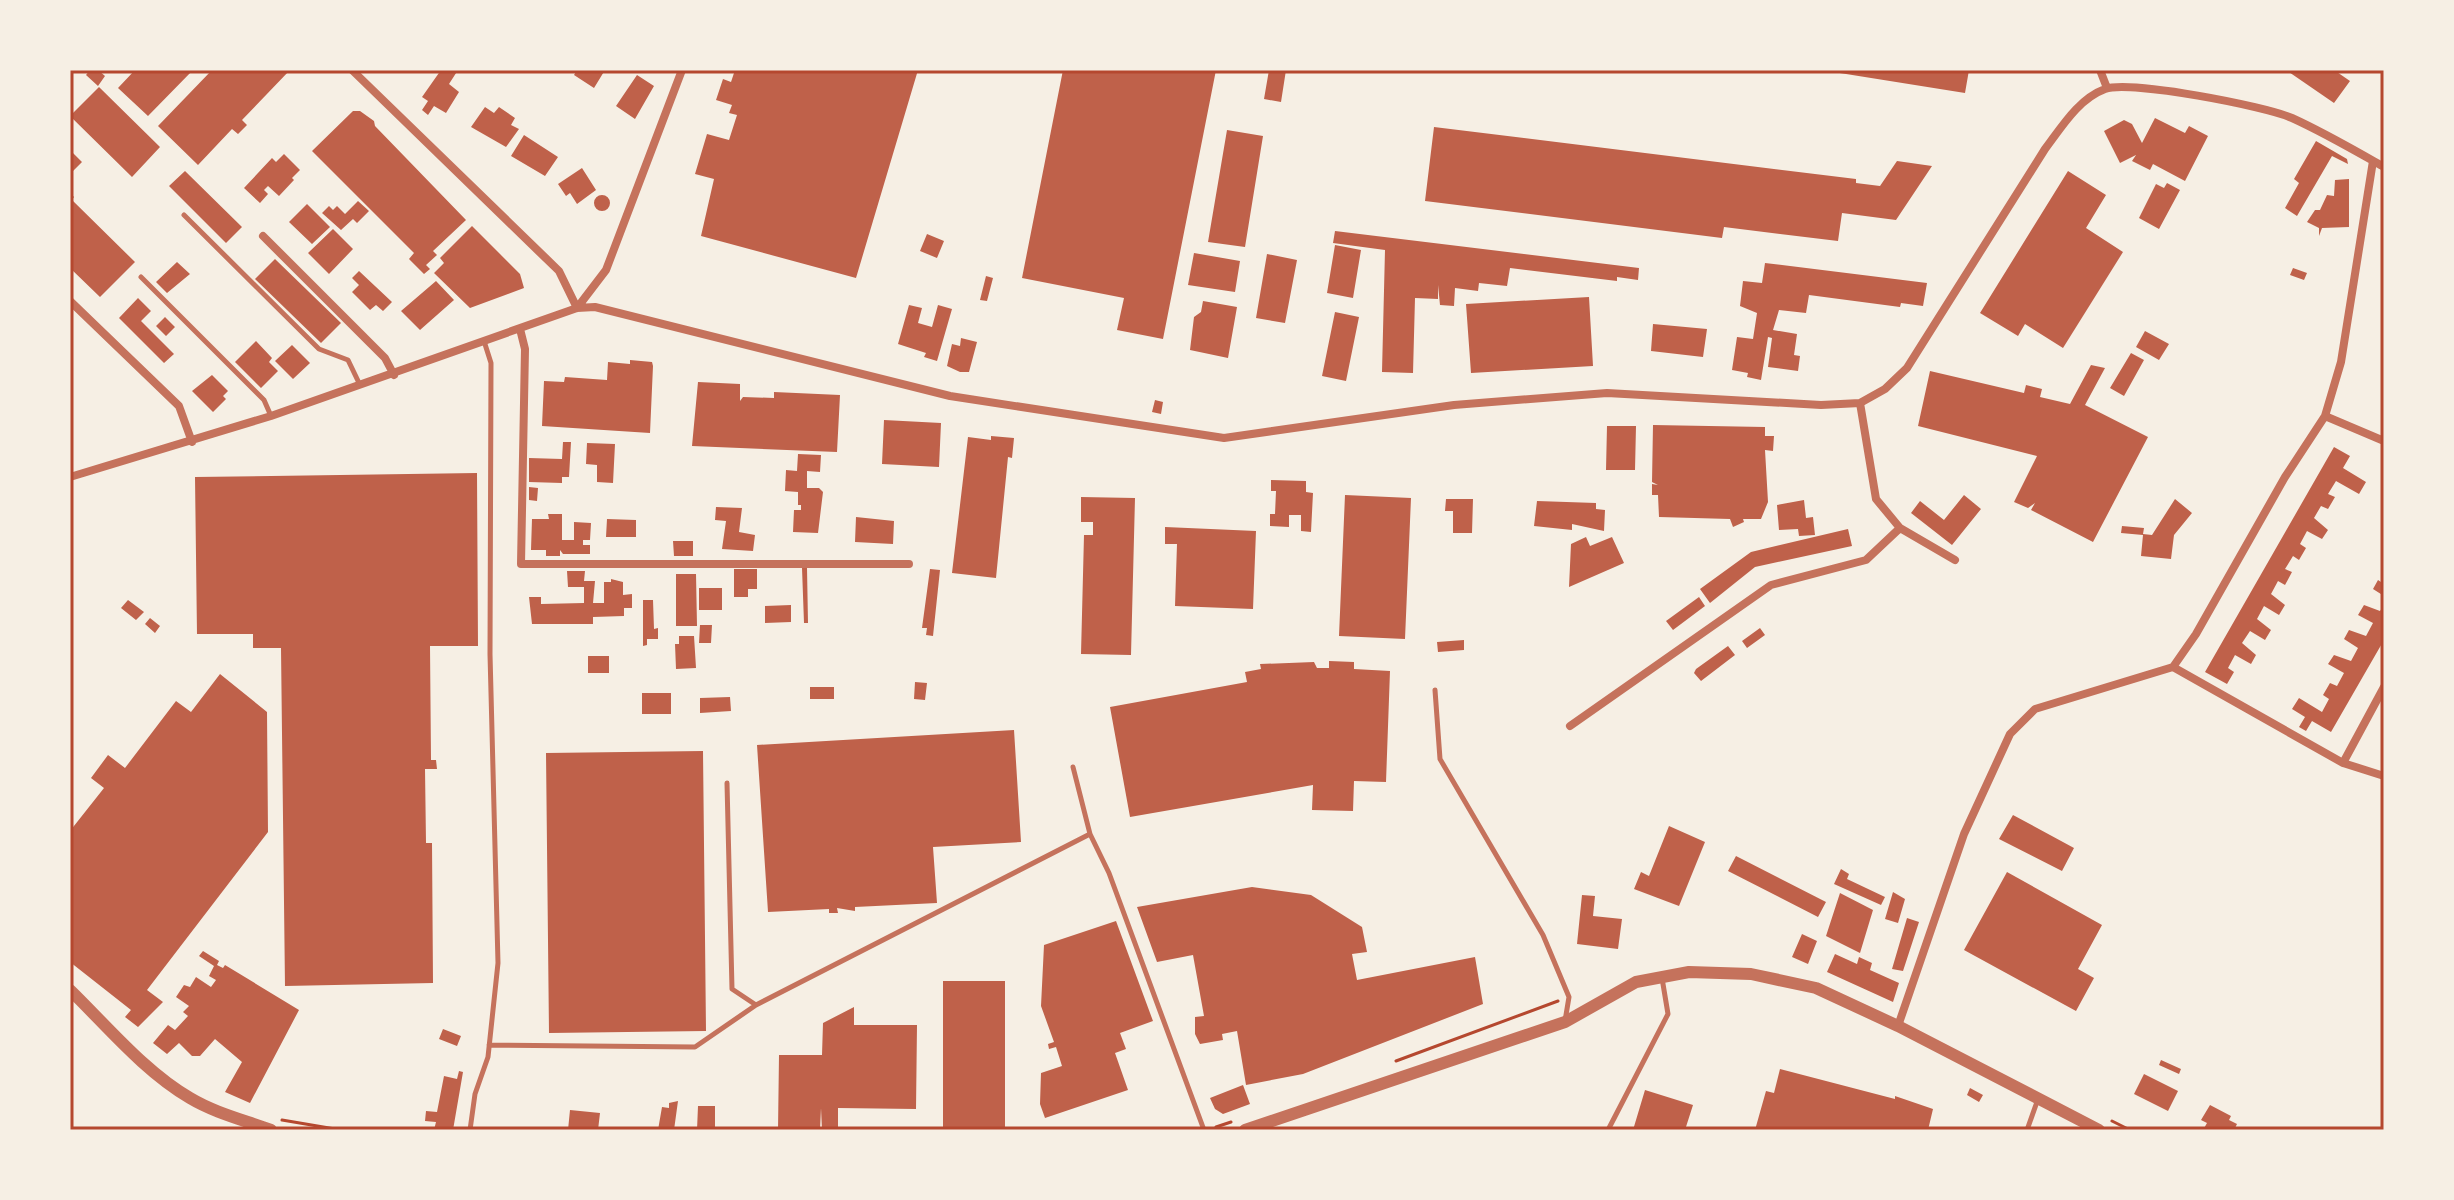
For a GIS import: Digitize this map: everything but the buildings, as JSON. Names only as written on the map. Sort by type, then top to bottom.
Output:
[{"type":"street","points":[[352,70],[559,271],[577,308]]},
{"type":"street","points":[[577,308],[606,270],[682,70]]},
{"type":"street","points":[[2100,70],[2107,88]]},
{"type":"street","points":[[70,477],[192,442],[394,375],[577,308],[609,309],[950,396],[1224,438],[1454,405],[1607,393],[1821,405],[1860,403],[1885,389],[1907,368],[2045,149],[2069,117],[2093,95],[2107,88],[2165,92],[2273,111],[2384,167]]},
{"type":"street","points":[[1898,1026],[1964,834],[2010,734],[2035,709],[2173,667],[2196,634],[2285,477],[2325,416],[2341,362],[2373,161]]},
{"type":"street","points":[[263,236],[385,358],[394,375]]},
{"type":"street","points":[[70,301],[179,406],[192,442]]},
{"type":"street","points":[[520,329],[525,349],[521,564],[909,564]]},
{"type":"street","points":[[1860,403],[1876,499],[1900,528],[1955,560]]},
{"type":"street","points":[[2325,416],[2384,441]]},
{"type":"street","points":[[1570,726],[1771,585],[1866,560],[1900,528]]},
{"type":"street","points":[[2173,667],[2343,763],[2384,776]]},
{"type":"street","points":[[2343,763],[2384,687]]},
{"type":"street","points":[[1241,1125],[1565,1022],[1636,982],[1689,972],[1784,979],[1816,988],[1898,1026],[2099,1130]]},
{"type":"street","points":[[70,990],[150,1066],[189,1098],[230,1117],[271,1124]]},
{"type":"lane","points":[[184,215],[319,349],[348,360],[360,385]]},
{"type":"lane","points":[[141,277],[264,400],[271,416]]},
{"type":"lane","points":[[470,1130],[489,1045],[498,963],[490,654],[491,363],[484,341]]},
{"type":"lane","points":[[1435,690],[1440,759],[1543,935],[1569,997],[1565,1022]]},
{"type":"lane","points":[[1073,767],[1090,834],[1109,873],[1206,1130]]},
{"type":"lane","points":[[727,783],[732,989],[756,1005]]},
{"type":"lane","points":[[489,1045],[695,1047],[756,1005],[1090,834]]},
{"type":"lane","points":[[1608,1130],[1668,1014],[1662,977]]},
{"type":"lane","points":[[2027,1130],[2038,1099]]},
{"type":"path","points":[[1395,1062],[1569,997]]},
{"type":"path","points":[[2101,1116],[2130,1130]]},
{"type":"path","points":[[271,1124],[341,1130]]},
{"type":"path","points":[[1206,1130],[1241,1125]]}]
